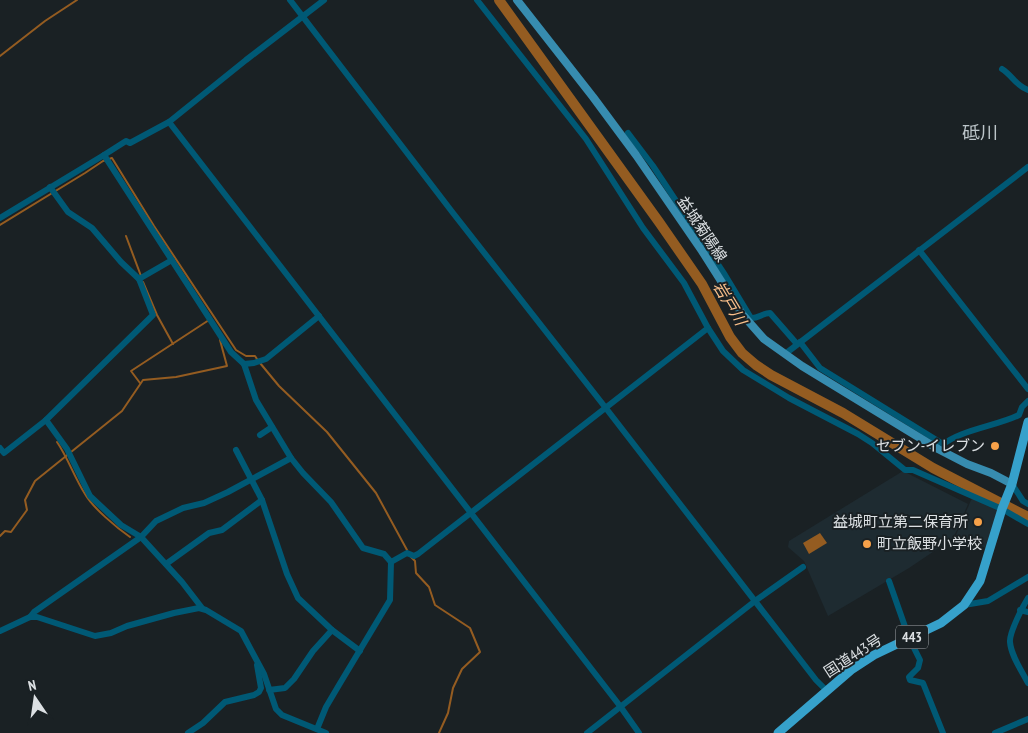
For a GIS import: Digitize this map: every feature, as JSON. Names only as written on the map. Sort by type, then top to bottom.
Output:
[{"type":"highway","name":"国道443号","points":[[778,733],[851,670],[874,655],[941,622],[964,605],[980,581],[1002,508],[1011,487],[1028,422]]},
{"type":"main road","name":"益城菊陽線","points":[[517,0],[636,155],[742,314],[764,339],[802,366],[967,464],[991,473],[1011,487]]},
{"type":"street","points":[[290,0],[452,213],[816,680],[826,690]]},
{"type":"street","points":[[0,218],[126,141],[130,143],[169,122],[324,0]]},
{"type":"street","points":[[477,0],[586,139],[643,228],[684,283],[708,328],[723,351],[743,370],[789,398],[858,434],[905,470],[913,470],[1002,508],[1028,524]]},
{"type":"street","points":[[1002,69],[1008,73],[1019,87],[1028,90]]},
{"type":"street","points":[[169,122],[639,733]]},
{"type":"street","points":[[628,132],[653,166],[752,318],[770,313],[820,368],[941,447],[968,433],[1019,415],[1028,401]]},
{"type":"street","points":[[104,155],[231,352],[244,364],[256,400],[291,458],[302,473],[331,502],[363,548],[384,554],[391,562],[390,600],[326,707],[317,729]]},
{"type":"street","points":[[785,354],[1028,167]]},
{"type":"street","points":[[0,448],[4,453],[46,420],[153,315],[139,279],[121,262],[92,228],[68,212],[50,187]]},
{"type":"street","points":[[919,250],[1028,389]]},
{"type":"street","points":[[139,279],[172,260]]},
{"type":"street","points":[[244,364],[266,359],[319,316]]},
{"type":"street","points":[[391,562],[407,553],[414,556],[418,554],[708,328]]},
{"type":"street","points":[[46,420],[67,449],[90,496],[121,525],[142,537],[201,607],[241,630],[256,657],[276,709],[282,715],[326,733]]},
{"type":"street","points":[[260,435],[272,426]]},
{"type":"street","points":[[236,450],[262,500],[298,598],[332,630],[360,651]]},
{"type":"street","points":[[30,617],[34,612],[142,537],[156,521],[183,508],[228,492],[291,458]]},
{"type":"street","points":[[1011,487],[1028,504]]},
{"type":"street","points":[[166,564],[210,533],[222,530],[262,500]]},
{"type":"street","points":[[586,733],[755,601],[803,567]]},
{"type":"street","points":[[964,605],[988,601],[1028,577]]},
{"type":"street","points":[[889,581],[909,638],[920,660],[918,668],[910,677],[910,680],[922,683],[943,733]]},
{"type":"street","points":[[1028,598],[1020,610],[1009,641],[1015,658],[1028,683]]},
{"type":"street","points":[[0,631],[30,617],[37,617],[95,636],[111,633],[127,626],[174,613],[199,608],[206,610]]},
{"type":"street","points":[[1020,610],[1028,612]]},
{"type":"street","points":[[269,690],[285,688],[294,679],[313,651],[332,630]]},
{"type":"street","points":[[188,733],[203,723],[225,702],[259,692],[261,688],[256,657]]},
{"type":"street","points":[[995,733],[1028,719]]},
{"type":"shaded area","name":"町立飯野小学校","points":[[903,471],[968,504],[957,530],[952,539],[909,568],[828,616],[804,561],[788,547],[789,541]]},
{"type":"shaded area","name":"益城町立第二保育所","points":[[972,498],[998,509],[986,548],[956,535]]},
{"type":"shaded area","points":[[820,533],[827,543],[809,554],[803,543]]},
{"type":"waterway","points":[[0,56],[45,21],[77,0]]},
{"type":"waterway","name":"岩戸川","points":[[499,0],[702,284],[730,337],[742,353],[771,375],[843,413],[933,468],[1028,517]]},
{"type":"waterway","points":[[0,225],[103,161],[112,158],[154,226],[236,350],[246,356],[255,356],[257,359]]},
{"type":"waterway","points":[[126,236],[141,276]]},
{"type":"waterway","points":[[143,282],[157,315],[173,344]]},
{"type":"waterway","points":[[140,383],[131,371],[209,320]]},
{"type":"waterway","points":[[0,536],[5,531],[11,532],[27,510],[25,500],[35,481],[122,411],[143,380],[176,377],[227,366],[220,340]]},
{"type":"waterway","points":[[260,363],[279,386],[327,432],[376,493],[407,550]]},
{"type":"waterway","points":[[57,442],[81,488],[89,499],[106,517],[130,537]]},
{"type":"waterway","points":[[411,557],[415,561],[416,573],[429,587],[435,605],[470,628],[480,652],[462,669],[453,688],[448,713],[439,733]]},
{"type":"place","name":"セブン-イレブン","points":[[995,446]]},
{"type":"place","name":"益城町立第二保育所","points":[[978,522]]},
{"type":"place","name":"町立飯野小学校","points":[[867,544]]},
{"type":"district","name":"砥川","points":[[980,133]]}]
